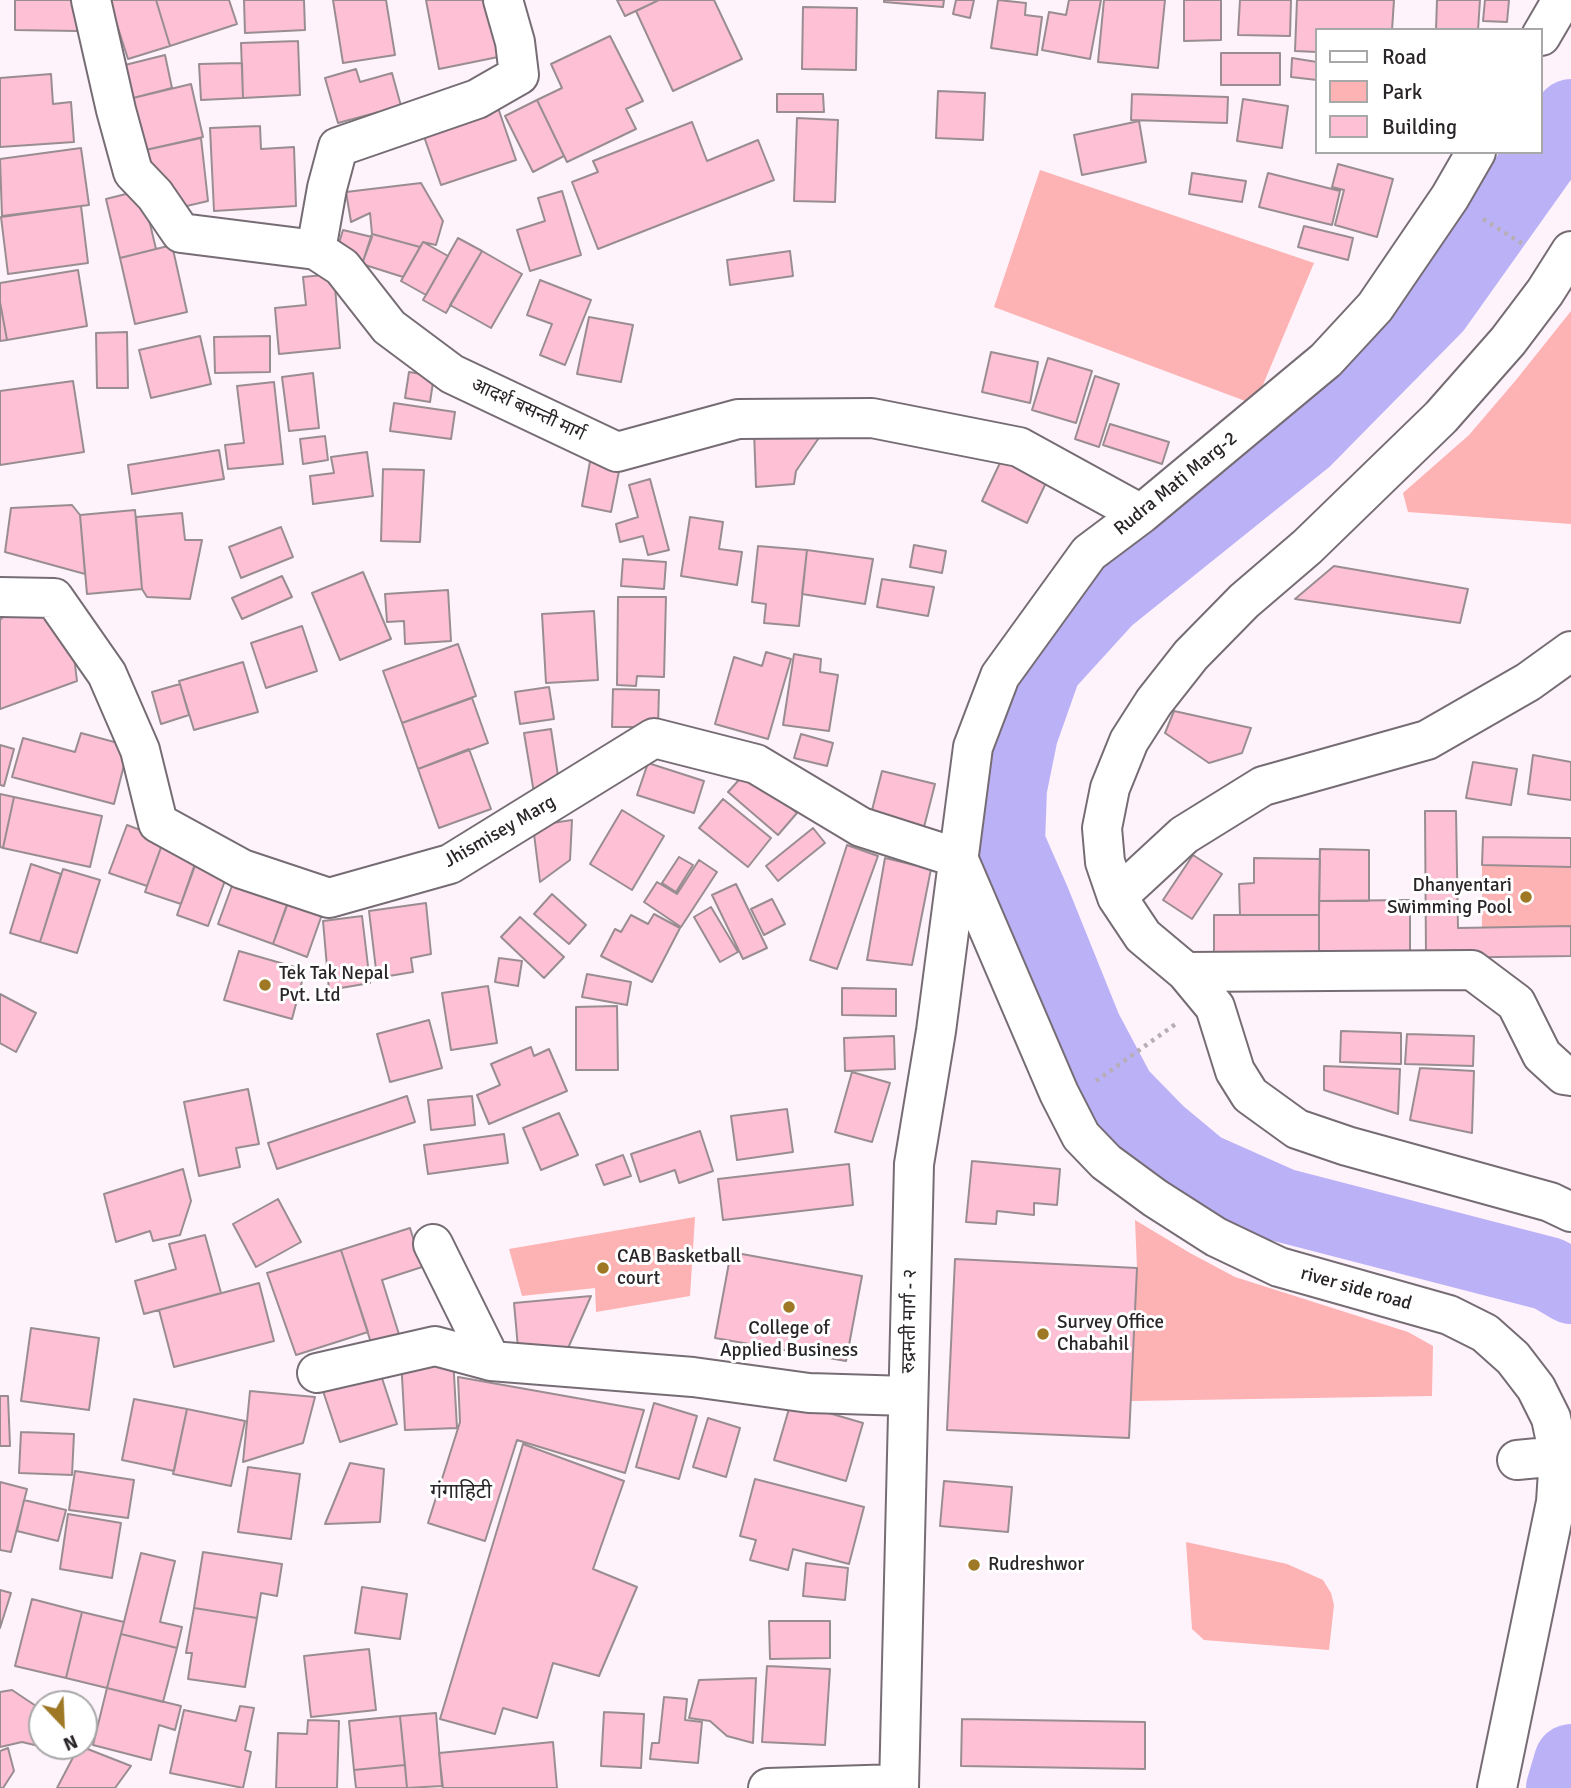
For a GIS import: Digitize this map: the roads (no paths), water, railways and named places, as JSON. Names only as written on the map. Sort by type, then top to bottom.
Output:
[{"type":"street","points":[[91,0],[133,172],[155,195],[181,233],[316,250],[327,188],[338,147],[477,99],[519,75],[515,43],[503,0]]},
{"type":"street","points":[[1543,33],[1562,0]]},
{"type":"street","name":"Rudra Mati Marg-2","points":[[958,858],[974,747],[1000,676],[1089,553],[1141,514],[1326,360],[1375,307],[1450,197],[1475,154]]},
{"type":"street","name":"आदर्श बसन्ती मार्ग","points":[[316,250],[342,267],[389,327],[452,374],[617,452],[738,419],[872,418],[1019,447],[1141,514]]},
{"type":"street","points":[[1567,266],[1508,341],[1441,417],[1307,547],[1235,610],[1191,655],[1154,702],[1129,741],[1110,788],[1102,828],[1105,862],[1117,897],[1143,936],[1186,972],[1214,1007],[1235,1071],[1250,1095],[1297,1129],[1347,1146],[1550,1202],[1571,1212]]},
{"type":"street","name":"Jhismisey Marg","points":[[0,597],[54,598],[107,674],[140,750],[158,823],[242,869],[329,898],[450,864],[654,738],[756,764],[862,827],[958,858]]},
{"type":"street","points":[[1117,897],[1184,835],[1263,786],[1427,740],[1528,682],[1571,651]]},
{"type":"street","name":"रुद्रमती मार्ग ‍- २","points":[[899,1786],[914,1164],[936,1031],[958,858]]},
{"type":"street","name":"river side road","points":[[958,858],[1064,1103],[1081,1136],[1106,1162],[1155,1198],[1216,1237],[1279,1267],[1449,1315],[1485,1333],[1514,1358],[1536,1388],[1551,1418],[1559,1456],[1556,1502],[1497,1788]]},
{"type":"street","points":[[1186,972],[1472,970],[1516,1003],[1542,1055],[1564,1075],[1571,1076]]},
{"type":"street","points":[[433,1244],[491,1361]]},
{"type":"street","points":[[317,1373],[435,1346],[491,1361],[693,1377],[809,1392],[908,1396]]},
{"type":"street","points":[[1517,1460],[1559,1456]]},
{"type":"street","points":[[768,1788],[899,1786]]},
{"type":"waterway","points":[[1571,116],[1435,307],[1304,440],[1106,599],[1045,666],[1021,734],[1010,788],[1008,843],[1085,1029],[1119,1093],[1159,1134],[1201,1169],[1282,1205],[1549,1274],[1571,1287]]},
{"type":"waterway","points":[[1563,1788],[1571,1761]]},
{"type":"place","name":"Dhanyentari Swimming Pool","points":[[1526,897]]},
{"type":"place","name":"Tek Tak Nepal Pvt. Ltd","points":[[265,985]]},
{"type":"place","name":"CAB Basketball court","points":[[603,1268]]},
{"type":"place","name":"College of Applied Business","points":[[789,1307]]},
{"type":"place","name":"Survey Office Chabahil","points":[[1043,1334]]},
{"type":"place","name":"Rudreshwor","points":[[974,1565]]},
{"type":"district","name":"गंगाहिटी","points":[[461,1492]]}]
